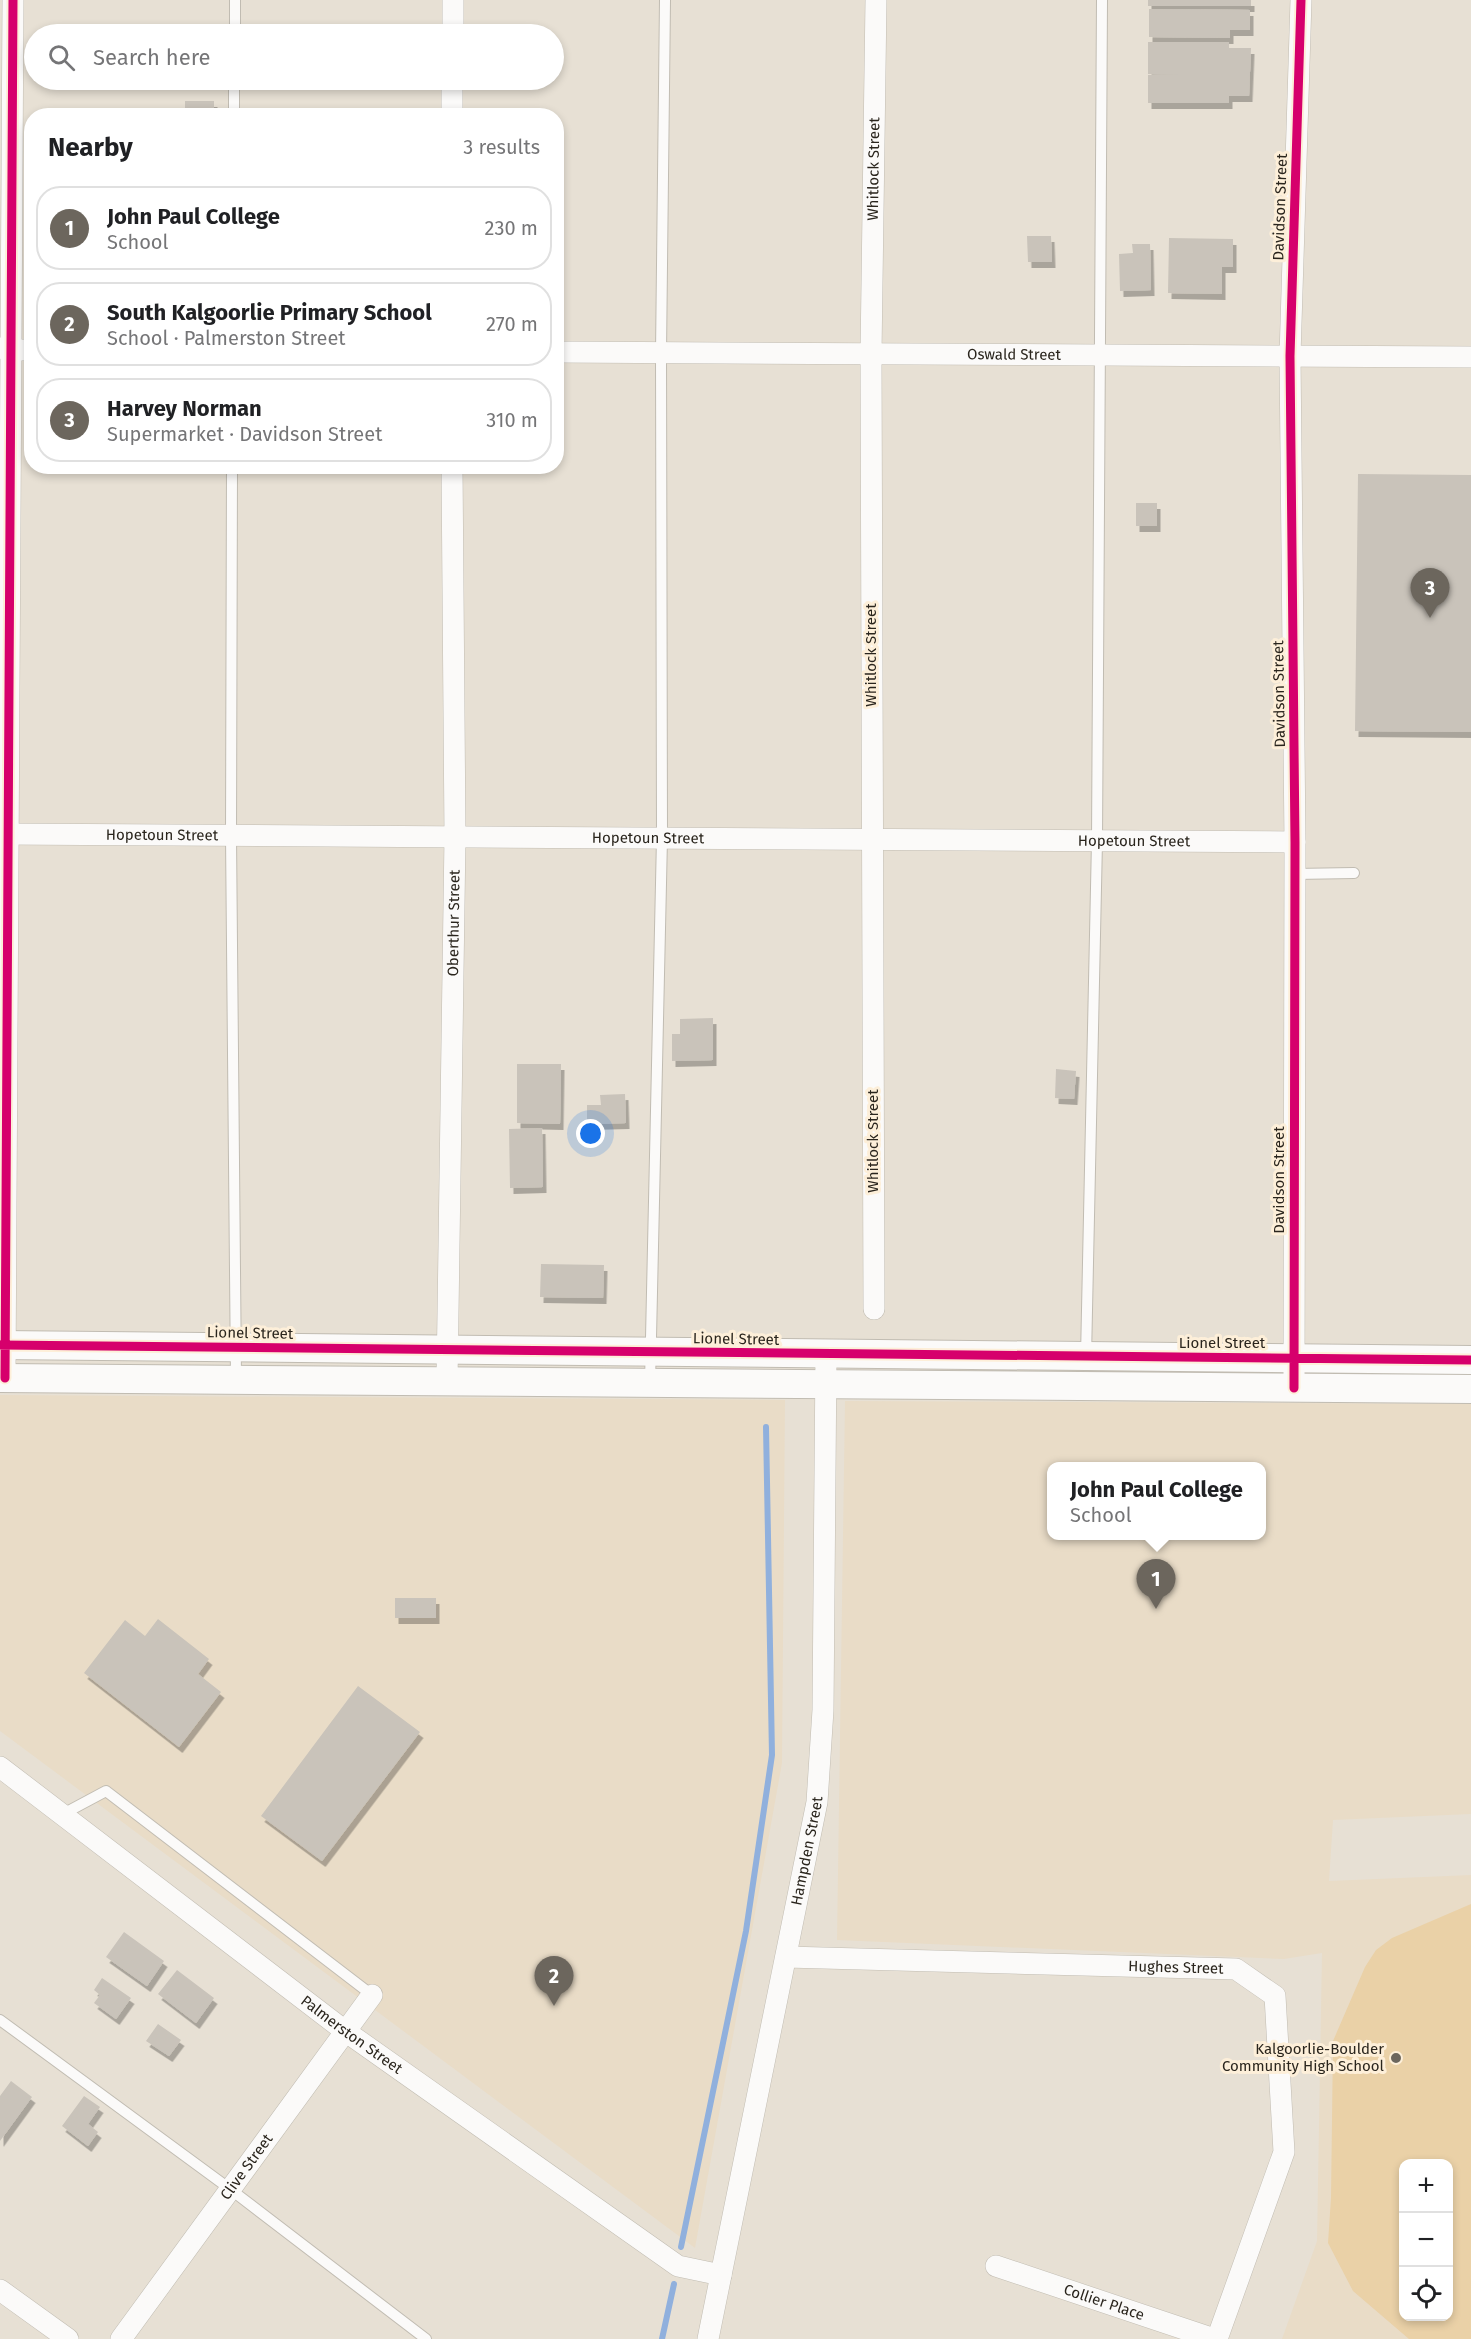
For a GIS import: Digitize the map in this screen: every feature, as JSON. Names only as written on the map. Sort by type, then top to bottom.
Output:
[{"type":"street","points":[[13,0],[5,349],[2,1378],[1471,1389]]},
{"type":"street","points":[[453,0],[453,24]]},
{"type":"street","name":"Whitlock Street","points":[[874,1309],[871,354],[876,0]]},
{"type":"street","name":"Davidson Street","points":[[1294,1388],[1295,842],[1290,356],[1301,0]]},
{"type":"street","points":[[452,108],[453,90]]},
{"type":"street","points":[[5,349],[24,350]]},
{"type":"street","name":"Oswald Street","points":[[564,352],[1471,357]]},
{"type":"street","name":"Oberthur Street","points":[[447,1381],[455,837],[452,474]]},
{"type":"street","name":"Hopetoun Street","points":[[4,834],[1295,842]]},
{"type":"street","name":"Lionel Street","points":[[2,1345],[1471,1360]]},
{"type":"street","name":"Hampden Street","points":[[708,2339],[817,1802],[823,1710],[826,1355]]},
{"type":"street","name":"Palmerston Street","points":[[0,1767],[345,2031],[678,2266],[721,2276]]},
{"type":"street","name":"Hughes Street","points":[[786,1957],[1236,1969],[1275,1996],[1284,2152],[1216,2339]]},
{"type":"street","name":"Clive Street","points":[[121,2339],[372,1995]]},
{"type":"street","name":"Collier Place","points":[[996,2266],[1216,2339]]},
{"type":"street","points":[[0,2290],[68,2339]]},
{"type":"lane","points":[[235,0],[235,24]]},
{"type":"lane","points":[[650,1383],[662,838],[661,353],[665,0]]},
{"type":"lane","points":[[1086,1357],[1096,841],[1102,0]]},
{"type":"lane","points":[[234,90],[234,108]]},
{"type":"lane","points":[[232,474],[231,836],[236,1380]]},
{"type":"lane","points":[[1295,874],[1354,873]]},
{"type":"lane","points":[[63,1814],[106,1791],[372,1995]]},
{"type":"lane","points":[[0,2020],[230,2189],[426,2339]]},
{"type":"shaded area","points":[[0,1395],[785,1400],[782,1763],[695,2248],[0,1731]]},
{"type":"shaded area","points":[[845,1401],[1471,1404],[1471,1814],[1333,1820],[1329,1881],[1471,1875],[1471,2339],[1282,2339],[1317,2241],[1322,1953],[1284,1959],[837,1940]]},
{"type":"shaded area","name":"Kalgoorlie-Boulder Community High School","points":[[1471,1904],[1471,2339],[1409,2339],[1353,2291],[1328,2243],[1331,2198],[1333,2041],[1365,1967],[1376,1950],[1392,1938]]},
{"type":"building","points":[[1148,0],[1251,0],[1251,6],[1148,6]]},
{"type":"building","points":[[1149,9],[1250,10],[1250,30],[1230,30],[1230,38],[1149,37]]},
{"type":"building","points":[[1148,42],[1229,42],[1229,48],[1251,48],[1249,96],[1229,96],[1229,103],[1148,103],[1148,75],[1178,74],[1148,74]]},
{"type":"building","points":[[185,101],[214,101],[214,108],[185,108]]},
{"type":"building","points":[[1027,236],[1051,236],[1052,262],[1028,262]]},
{"type":"building","points":[[1169,238],[1233,239],[1233,267],[1222,267],[1222,294],[1168,293]]},
{"type":"building","points":[[1132,244],[1150,244],[1151,290],[1120,291],[1119,254],[1133,253]]},
{"type":"building","points":[[1358,474],[1471,475],[1471,732],[1355,731]]},
{"type":"building","points":[[1136,503],[1157,503],[1157,526],[1136,526]]},
{"type":"building","points":[[713,1018],[713,1060],[672,1061],[672,1034],[680,1034],[680,1019]]},
{"type":"building","points":[[517,1064],[561,1064],[560,1124],[517,1123]]},
{"type":"building","points":[[1056,1069],[1076,1071],[1074,1099],[1055,1098]]},
{"type":"building","points":[[625,1094],[626,1123],[587,1124],[587,1105],[601,1105],[600,1095]]},
{"type":"building","points":[[542,1128],[543,1187],[510,1188],[509,1129]]},
{"type":"building","points":[[541,1264],[604,1265],[603,1298],[540,1297]]},
{"type":"building","points":[[395,1598],[436,1598],[436,1618],[395,1618]]},
{"type":"building","points":[[158,1619],[209,1659],[198,1674],[221,1692],[179,1747],[84,1673],[125,1620],[145,1636]]},
{"type":"building","points":[[358,1686],[420,1732],[322,1861],[261,1816]]},
{"type":"building","points":[[124,1932],[164,1961],[147,1986],[106,1957]]},
{"type":"building","points":[[177,1970],[214,1998],[196,2023],[158,1994]]},
{"type":"building","points":[[102,1978],[131,1998],[116,2019],[94,2003],[100,1995],[94,1990]]},
{"type":"building","points":[[158,2024],[181,2040],[169,2056],[146,2041]]},
{"type":"building","points":[[11,2081],[32,2097],[0,2141],[0,2096]]},
{"type":"building","points":[[84,2096],[100,2107],[88,2124],[98,2132],[88,2146],[62,2126]]},
{"type":"waterway","points":[[681,2247],[746,1931],[772,1755],[766,1427]]},
{"type":"waterway","points":[[662,2339],[674,2284]]},
{"type":"cycle path","points":[[5,1378],[13,0]]},
{"type":"cycle path","points":[[1294,1388],[1295,842],[1290,356],[1301,0]]},
{"type":"cycle path","points":[[0,1345],[1471,1360]]},
{"type":"place","name":"Harvey Norman","points":[[1430,618]]},
{"type":"place","name":"John Paul College","points":[[1156,1609]]},
{"type":"place","name":"South Kalgoorlie Primary School","points":[[554,2006]]},
{"type":"place","name":"Kalgoorlie-Boulder Community High School","points":[[1396,2058]]}]
